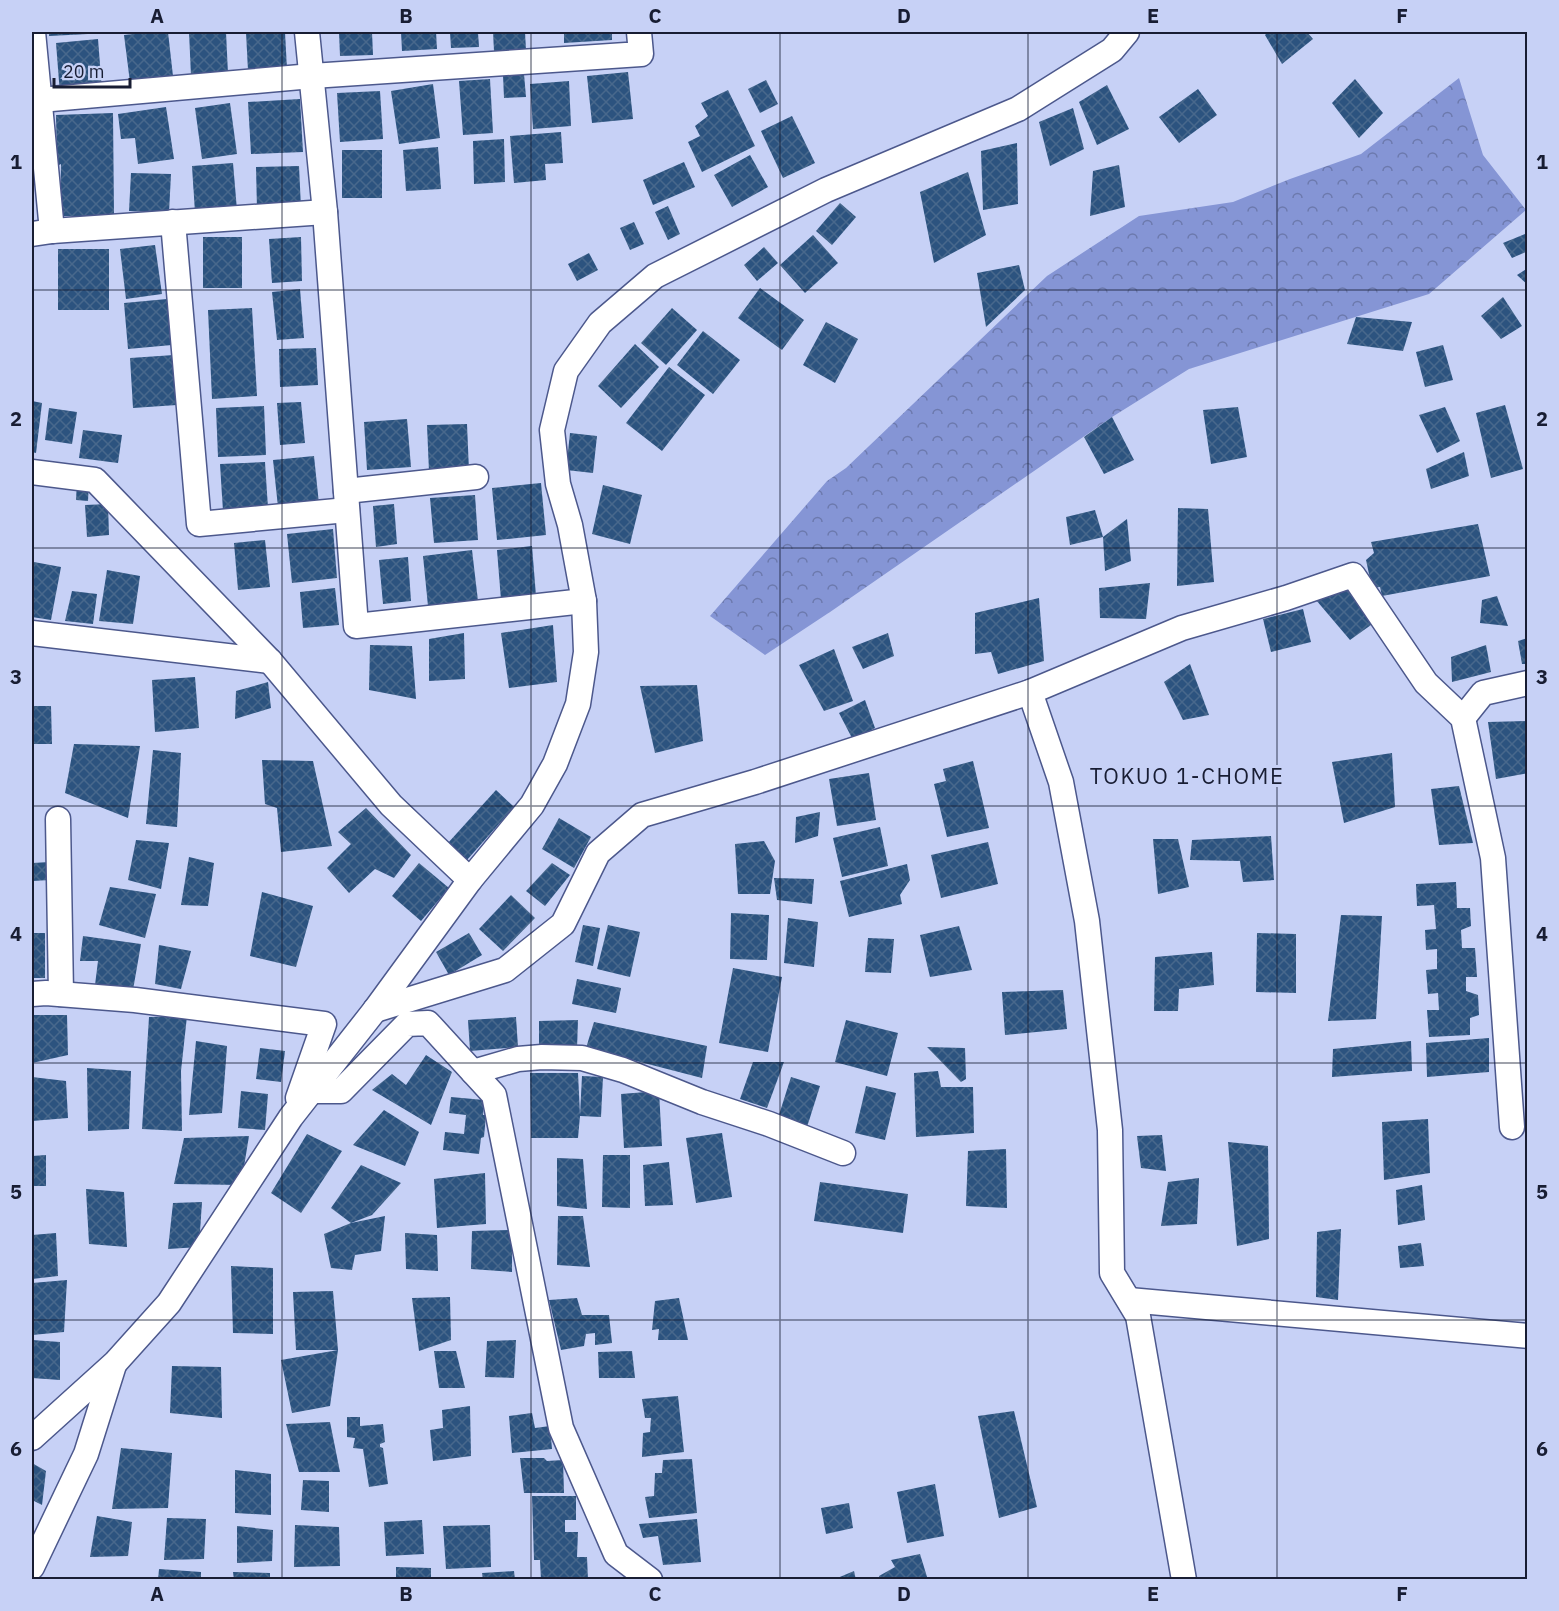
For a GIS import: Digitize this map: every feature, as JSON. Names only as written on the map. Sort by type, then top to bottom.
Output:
[{"type":"street","points":[[33,32],[40,100],[42,232],[325,212]]},
{"type":"street","points":[[307,32],[325,212],[356,627],[585,601]]},
{"type":"street","points":[[40,100],[312,76],[641,54],[639,32]]},
{"type":"street","points":[[32,1438],[115,1363],[169,1303],[291,1118],[375,1010],[470,880],[532,805],[555,764],[578,704],[586,652],[585,601],[570,525],[558,484],[552,430],[566,371],[600,322],[655,276],[826,190],[1018,109],[1112,50],[1126,32]]},
{"type":"street","points":[[173,222],[199,524],[347,501],[476,477]]},
{"type":"street","points":[[32,472],[95,480],[270,661],[391,805],[470,880]]},
{"type":"street","points":[[375,1010],[505,970],[563,924],[598,853],[642,815],[755,782],[1030,692],[1182,628],[1286,598],[1353,574],[1426,683],[1463,718],[1492,858],[1512,1126]]},
{"type":"street","points":[[32,633],[270,661]]},
{"type":"street","points":[[1463,718],[1483,693],[1527,683]]},
{"type":"street","points":[[1030,692],[1061,782],[1087,921],[1110,1130],[1112,1273],[1138,1316],[1184,1580]]},
{"type":"street","points":[[58,819],[62,994]]},
{"type":"street","points":[[32,994],[135,1000],[324,1024],[291,1118]]},
{"type":"street","points":[[311,1091],[340,1090],[407,1024],[428,1023],[494,1095],[561,1428],[616,1554],[650,1580]]},
{"type":"street","points":[[473,1071],[518,1059],[582,1058],[623,1070],[843,1154]]},
{"type":"street","points":[[1129,1300],[1527,1336]]},
{"type":"street","points":[[32,1567],[86,1454],[115,1363]]},
{"type":"green space","points":[[1459,78],[1483,155],[1526,210],[1429,294],[1189,369],[1112,417],[765,655],[710,616],[827,481],[846,468],[1047,276],[1139,216],[1233,202],[1361,154]]},
{"type":"building","points":[[49,32],[88,32],[88,34],[49,36]]},
{"type":"building","points":[[168,32],[174,85],[131,90],[124,35]]},
{"type":"building","points":[[189,32],[226,32],[228,74],[191,76]]},
{"type":"building","points":[[246,32],[285,32],[287,69],[248,71]]},
{"type":"building","points":[[339,32],[372,32],[373,55],[340,56]]},
{"type":"building","points":[[401,32],[436,32],[437,49],[402,51]]},
{"type":"building","points":[[450,32],[478,32],[479,47],[451,48]]},
{"type":"building","points":[[493,32],[525,32],[526,50],[494,51]]},
{"type":"building","points":[[564,32],[612,32],[612,40],[564,43]]},
{"type":"building","points":[[1268,32],[1307,32],[1313,39],[1282,64],[1265,35]]},
{"type":"building","points":[[98,39],[102,90],[60,94],[56,43]]},
{"type":"building","points":[[628,72],[633,119],[592,123],[587,76]]},
{"type":"building","points":[[524,74],[526,97],[504,98],[503,75]]},
{"type":"building","points":[[490,79],[493,133],[463,135],[459,81]]},
{"type":"building","points":[[1355,79],[1383,113],[1359,138],[1332,103]]},
{"type":"building","points":[[766,80],[778,104],[760,113],[748,89]]},
{"type":"building","points":[[569,81],[571,126],[533,129],[530,84]]},
{"type":"building","points":[[433,84],[440,138],[399,144],[391,91]]},
{"type":"building","points":[[1107,85],[1129,129],[1097,145],[1079,102]]},
{"type":"building","points":[[1198,89],[1217,115],[1179,143],[1159,117]]},
{"type":"building","points":[[728,90],[755,146],[702,172],[688,142],[700,136],[695,126],[708,116],[701,103]]},
{"type":"building","points":[[380,91],[383,139],[340,142],[337,93]]},
{"type":"building","points":[[300,99],[303,152],[251,154],[248,102]]},
{"type":"building","points":[[230,103],[237,154],[202,159],[195,108]]},
{"type":"building","points":[[166,107],[174,159],[138,164],[135,138],[121,139],[118,114]]},
{"type":"building","points":[[1073,108],[1084,149],[1050,166],[1039,122]]},
{"type":"building","points":[[113,113],[114,216],[60,216],[61,164],[57,166],[56,115]]},
{"type":"building","points":[[792,116],[815,163],[783,178],[761,131]]},
{"type":"building","points":[[561,132],[563,163],[545,164],[546,180],[514,183],[510,136]]},
{"type":"building","points":[[504,139],[505,182],[474,184],[473,141]]},
{"type":"building","points":[[1017,143],[1018,204],[983,210],[981,151]]},
{"type":"building","points":[[438,147],[441,189],[406,191],[403,150]]},
{"type":"building","points":[[342,150],[382,150],[382,198],[342,198]]},
{"type":"building","points":[[750,155],[768,187],[732,207],[714,175]]},
{"type":"building","points":[[684,162],[695,187],[653,205],[643,180]]},
{"type":"building","points":[[233,163],[237,210],[195,213],[192,166]]},
{"type":"building","points":[[1119,165],[1125,207],[1090,216],[1093,171]]},
{"type":"building","points":[[299,166],[301,208],[257,210],[256,167]]},
{"type":"building","points":[[968,172],[986,235],[934,263],[920,192]]},
{"type":"building","points":[[131,173],[171,174],[169,213],[129,211]]},
{"type":"building","points":[[840,203],[856,217],[832,245],[816,231]]},
{"type":"building","points":[[668,206],[680,234],[668,240],[655,212]]},
{"type":"building","points":[[634,222],[644,244],[630,250],[620,228]]},
{"type":"building","points":[[1525,234],[1528,238],[1528,251],[1512,258],[1503,243]]},
{"type":"building","points":[[813,235],[838,263],[805,293],[780,265]]},
{"type":"building","points":[[203,237],[242,237],[242,288],[203,288]]},
{"type":"building","points":[[301,237],[302,281],[272,283],[269,239]]},
{"type":"building","points":[[155,245],[162,294],[126,299],[120,249]]},
{"type":"building","points":[[764,247],[778,263],[757,281],[744,265]]},
{"type":"building","points":[[58,249],[109,249],[109,310],[58,310]]},
{"type":"building","points":[[589,253],[598,270],[577,281],[568,264]]},
{"type":"building","points":[[32,255],[34,255],[34,309],[32,309]]},
{"type":"building","points":[[1019,265],[1025,290],[986,327],[977,273]]},
{"type":"building","points":[[1528,268],[1528,285],[1517,275]]},
{"type":"building","points":[[760,288],[804,320],[782,350],[738,318]]},
{"type":"building","points":[[300,289],[304,338],[277,340],[272,292]]},
{"type":"building","points":[[1503,297],[1522,326],[1501,339],[1481,316]]},
{"type":"building","points":[[167,299],[172,345],[128,349],[124,303]]},
{"type":"building","points":[[252,308],[257,396],[212,399],[208,310]]},
{"type":"building","points":[[672,308],[697,330],[666,365],[641,343]]},
{"type":"building","points":[[1356,317],[1412,322],[1403,351],[1347,344]]},
{"type":"building","points":[[826,322],[858,339],[835,383],[803,365]]},
{"type":"building","points":[[703,331],[740,360],[713,394],[677,365]]},
{"type":"building","points":[[635,344],[659,367],[621,408],[598,386]]},
{"type":"building","points":[[1443,345],[1453,380],[1425,387],[1416,352]]},
{"type":"building","points":[[316,348],[318,385],[280,387],[279,349]]},
{"type":"building","points":[[174,355],[177,405],[133,408],[130,358]]},
{"type":"building","points":[[669,367],[705,395],[662,451],[626,423]]},
{"type":"building","points":[[32,401],[42,403],[36,453],[32,452]]},
{"type":"building","points":[[301,402],[305,443],[280,445],[277,403]]},
{"type":"building","points":[[1505,405],[1523,469],[1491,478],[1476,413]]},
{"type":"building","points":[[264,406],[266,455],[218,457],[216,408]]},
{"type":"building","points":[[1238,407],[1247,457],[1211,464],[1203,410]]},
{"type":"building","points":[[1445,407],[1460,441],[1437,453],[1419,415]]},
{"type":"building","points":[[49,408],[77,412],[72,444],[45,440]]},
{"type":"building","points":[[1112,417],[1134,460],[1104,474],[1084,437]]},
{"type":"building","points":[[407,419],[411,467],[367,470],[364,422]]},
{"type":"building","points":[[467,424],[469,471],[429,472],[427,425]]},
{"type":"building","points":[[83,430],[122,435],[118,463],[79,458]]},
{"type":"building","points":[[570,433],[597,436],[593,473],[566,470]]},
{"type":"building","points":[[1464,452],[1469,476],[1431,489],[1426,469]]},
{"type":"building","points":[[314,456],[319,504],[278,507],[273,460]]},
{"type":"building","points":[[265,462],[268,508],[223,511],[220,464]]},
{"type":"building","points":[[77,481],[89,482],[88,501],[76,500]]},
{"type":"building","points":[[541,483],[546,535],[497,540],[492,488]]},
{"type":"building","points":[[603,485],[642,495],[630,544],[592,534]]},
{"type":"building","points":[[475,495],[478,540],[434,543],[430,498]]},
{"type":"building","points":[[108,504],[109,535],[87,537],[85,505]]},
{"type":"building","points":[[394,504],[397,544],[376,547],[373,506]]},
{"type":"building","points":[[1178,508],[1208,509],[1214,582],[1177,586]]},
{"type":"building","points":[[1095,510],[1103,537],[1070,545],[1066,517]]},
{"type":"building","points":[[1127,519],[1131,561],[1105,571],[1103,537]]},
{"type":"building","points":[[1478,524],[1490,576],[1382,596],[1380,587],[1372,588],[1366,560],[1374,553],[1371,542]]},
{"type":"building","points":[[333,529],[337,578],[292,583],[287,534]]},
{"type":"building","points":[[265,540],[270,587],[238,590],[234,543]]},
{"type":"building","points":[[532,546],[536,596],[501,600],[497,550]]},
{"type":"building","points":[[472,550],[478,601],[428,606],[423,556]]},
{"type":"building","points":[[408,557],[411,601],[383,604],[379,560]]},
{"type":"building","points":[[34,562],[61,567],[51,620],[32,617]]},
{"type":"building","points":[[107,570],[140,576],[133,624],[99,621]]},
{"type":"building","points":[[1150,583],[1146,619],[1100,618],[1099,588]]},
{"type":"building","points":[[1347,583],[1378,620],[1350,640],[1316,600]]},
{"type":"building","points":[[335,588],[339,625],[303,628],[300,592]]},
{"type":"building","points":[[72,591],[97,594],[93,624],[65,621]]},
{"type":"building","points":[[1497,596],[1508,626],[1480,623],[1482,600]]},
{"type":"building","points":[[1039,598],[1044,661],[998,674],[991,652],[975,654],[975,613]]},
{"type":"building","points":[[1303,609],[1311,642],[1271,652],[1263,619]]},
{"type":"building","points":[[553,625],[557,682],[509,688],[501,633]]},
{"type":"building","points":[[464,633],[465,679],[429,681],[429,639]]},
{"type":"building","points":[[888,633],[894,656],[863,669],[852,647]]},
{"type":"building","points":[[1528,638],[1528,664],[1522,664],[1518,641]]},
{"type":"building","points":[[370,645],[412,646],[416,699],[369,690]]},
{"type":"building","points":[[1486,645],[1491,672],[1452,682],[1451,657]]},
{"type":"building","points":[[834,649],[853,701],[824,711],[799,665]]},
{"type":"building","points":[[1190,664],[1209,715],[1183,720],[1164,682]]},
{"type":"building","points":[[195,677],[199,728],[155,732],[152,680]]},
{"type":"building","points":[[268,682],[271,708],[235,719],[236,691]]},
{"type":"building","points":[[697,685],[703,741],[655,753],[640,686]]},
{"type":"building","points":[[865,700],[875,728],[853,740],[839,713]]},
{"type":"building","points":[[32,706],[51,706],[52,744],[32,744]]},
{"type":"building","points":[[1528,721],[1528,773],[1496,779],[1488,722]]},
{"type":"building","points":[[74,744],[140,746],[128,818],[65,793]]},
{"type":"building","points":[[153,750],[181,753],[177,827],[146,824]]},
{"type":"building","points":[[1392,753],[1395,807],[1344,823],[1332,762]]},
{"type":"building","points":[[262,760],[313,761],[332,846],[281,852],[277,808],[265,804]]},
{"type":"building","points":[[973,761],[989,828],[947,837],[934,784],[946,781],[943,769]]},
{"type":"building","points":[[869,773],[876,820],[837,826],[829,779]]},
{"type":"building","points":[[1459,786],[1473,843],[1439,845],[1431,789]]},
{"type":"building","points":[[496,790],[514,807],[467,860],[448,843]]},
{"type":"building","points":[[366,808],[411,855],[394,878],[375,869],[349,893],[327,868],[351,844],[338,832]]},
{"type":"building","points":[[820,812],[818,836],[795,843],[796,817]]},
{"type":"building","points":[[559,818],[591,837],[574,868],[542,849]]},
{"type":"building","points":[[880,827],[888,866],[842,877],[833,838]]},
{"type":"building","points":[[1271,836],[1274,880],[1243,882],[1240,861],[1190,860],[1192,840]]},
{"type":"building","points":[[1153,839],[1178,839],[1189,887],[1158,894]]},
{"type":"building","points":[[136,840],[169,843],[161,889],[128,880]]},
{"type":"building","points":[[764,841],[775,861],[770,894],[738,894],[735,844]]},
{"type":"building","points":[[988,842],[998,884],[941,898],[931,855]]},
{"type":"building","points":[[189,857],[214,863],[208,906],[181,905]]},
{"type":"building","points":[[50,862],[51,880],[32,881],[32,863]]},
{"type":"building","points":[[419,863],[449,888],[421,921],[392,896]]},
{"type":"building","points":[[552,863],[570,875],[545,906],[526,891]]},
{"type":"building","points":[[907,864],[910,880],[900,895],[902,904],[849,917],[840,881]]},
{"type":"building","points":[[774,878],[814,879],[812,904],[777,900]]},
{"type":"building","points":[[1456,882],[1457,908],[1470,908],[1471,926],[1461,930],[1462,948],[1475,948],[1477,977],[1466,977],[1466,991],[1478,995],[1479,1015],[1470,1018],[1470,1035],[1429,1037],[1427,1010],[1439,1010],[1438,993],[1428,994],[1426,970],[1437,969],[1437,949],[1426,950],[1425,930],[1436,929],[1434,905],[1417,906],[1416,884]]},
{"type":"building","points":[[110,887],[156,894],[145,938],[99,925]]},
{"type":"building","points":[[262,892],[313,906],[296,967],[250,956]]},
{"type":"building","points":[[511,895],[535,918],[503,951],[479,929]]},
{"type":"building","points":[[731,913],[769,915],[767,960],[730,959]]},
{"type":"building","points":[[1341,915],[1382,916],[1376,1019],[1328,1021]]},
{"type":"building","points":[[788,918],[818,922],[814,967],[784,963]]},
{"type":"building","points":[[583,925],[600,928],[593,966],[575,962]]},
{"type":"building","points":[[608,925],[640,932],[630,977],[597,969]]},
{"type":"building","points":[[959,926],[972,970],[930,977],[920,935]]},
{"type":"building","points":[[32,933],[45,933],[45,978],[32,978]]},
{"type":"building","points":[[469,933],[482,955],[449,975],[436,952]]},
{"type":"building","points":[[1257,933],[1296,934],[1296,993],[1256,992]]},
{"type":"building","points":[[83,936],[141,944],[133,990],[95,985],[98,961],[80,961]]},
{"type":"building","points":[[868,938],[894,939],[891,973],[865,972]]},
{"type":"building","points":[[159,945],[191,951],[181,989],[155,984]]},
{"type":"building","points":[[1212,952],[1214,985],[1179,989],[1178,1011],[1154,1011],[1155,957]]},
{"type":"building","points":[[733,968],[782,977],[768,1052],[719,1043]]},
{"type":"building","points":[[577,979],[621,988],[616,1013],[572,1004]]},
{"type":"building","points":[[1063,990],[1067,1029],[1005,1035],[1002,992]]},
{"type":"building","points":[[32,1015],[67,1015],[68,1055],[32,1063]]},
{"type":"building","points":[[187,1016],[181,1071],[182,1131],[142,1129],[149,1017]]},
{"type":"building","points":[[516,1017],[518,1047],[470,1051],[468,1020]]},
{"type":"building","points":[[578,1020],[577,1049],[539,1048],[539,1021]]},
{"type":"building","points":[[846,1020],[898,1033],[887,1076],[835,1062]]},
{"type":"building","points":[[594,1022],[707,1046],[702,1078],[586,1048]]},
{"type":"building","points":[[1489,1038],[1489,1072],[1427,1077],[1426,1043]]},
{"type":"building","points":[[196,1041],[227,1046],[222,1113],[189,1115]]},
{"type":"building","points":[[1411,1041],[1412,1071],[1332,1077],[1333,1049]]},
{"type":"building","points":[[927,1047],[965,1048],[966,1079],[961,1082]]},
{"type":"building","points":[[260,1048],[285,1051],[281,1082],[256,1079]]},
{"type":"building","points":[[426,1055],[452,1072],[431,1125],[372,1090],[392,1074],[406,1085]]},
{"type":"building","points":[[753,1062],[784,1062],[767,1108],[740,1099]]},
{"type":"building","points":[[87,1068],[131,1071],[129,1129],[88,1131]]},
{"type":"building","points":[[938,1071],[941,1087],[973,1087],[974,1133],[916,1137],[914,1073]]},
{"type":"building","points":[[530,1073],[578,1073],[580,1115],[582,1076],[603,1077],[601,1117],[580,1116],[578,1138],[531,1138]]},
{"type":"building","points":[[32,1077],[66,1081],[68,1118],[32,1121]]},
{"type":"building","points":[[791,1077],[820,1086],[807,1127],[778,1118]]},
{"type":"building","points":[[866,1086],[896,1093],[885,1140],[855,1133]]},
{"type":"building","points":[[241,1091],[268,1094],[265,1130],[238,1128]]},
{"type":"building","points":[[659,1091],[662,1146],[624,1148],[621,1094]]},
{"type":"building","points":[[451,1097],[484,1100],[483,1115],[486,1115],[484,1137],[481,1138],[479,1154],[443,1150],[445,1132],[464,1134],[466,1115],[449,1113]]},
{"type":"building","points":[[384,1110],[419,1132],[405,1166],[353,1145]]},
{"type":"building","points":[[1428,1119],[1430,1173],[1384,1180],[1382,1122]]},
{"type":"building","points":[[722,1133],[732,1197],[696,1203],[686,1138]]},
{"type":"building","points":[[307,1134],[342,1151],[301,1213],[271,1193]]},
{"type":"building","points":[[1162,1135],[1166,1171],[1141,1168],[1137,1136]]},
{"type":"building","points":[[249,1136],[241,1185],[174,1184],[184,1138]]},
{"type":"building","points":[[1228,1142],[1268,1146],[1269,1239],[1237,1246]]},
{"type":"building","points":[[1006,1149],[1007,1208],[966,1206],[968,1151]]},
{"type":"building","points":[[46,1155],[46,1186],[32,1186],[32,1156]]},
{"type":"building","points":[[603,1155],[630,1155],[630,1208],[602,1207]]},
{"type":"building","points":[[557,1158],[583,1159],[587,1209],[557,1206]]},
{"type":"building","points":[[669,1162],[673,1205],[645,1206],[643,1165]]},
{"type":"building","points":[[361,1165],[401,1183],[372,1215],[351,1223],[331,1208]]},
{"type":"building","points":[[485,1173],[486,1224],[437,1228],[434,1179]]},
{"type":"building","points":[[1199,1178],[1197,1224],[1161,1226],[1168,1182]]},
{"type":"building","points":[[820,1182],[908,1194],[903,1233],[814,1221]]},
{"type":"building","points":[[1422,1185],[1425,1220],[1398,1225],[1396,1190]]},
{"type":"building","points":[[86,1189],[124,1192],[127,1247],[89,1244]]},
{"type":"building","points":[[202,1202],[199,1247],[168,1249],[173,1203]]},
{"type":"building","points":[[385,1216],[381,1251],[355,1255],[352,1270],[331,1268],[324,1234],[351,1223]]},
{"type":"building","points":[[558,1216],[583,1216],[590,1267],[557,1265]]},
{"type":"building","points":[[1341,1229],[1338,1300],[1316,1297],[1317,1232]]},
{"type":"building","points":[[512,1230],[512,1272],[471,1269],[472,1231]]},
{"type":"building","points":[[56,1233],[58,1276],[32,1279],[32,1235]]},
{"type":"building","points":[[405,1233],[437,1235],[438,1271],[406,1269]]},
{"type":"building","points":[[1421,1243],[1424,1266],[1400,1268],[1398,1246]]},
{"type":"building","points":[[231,1266],[273,1268],[273,1334],[233,1333]]},
{"type":"building","points":[[67,1280],[64,1332],[32,1335],[32,1283]]},
{"type":"building","points":[[333,1291],[338,1350],[296,1350],[293,1292]]},
{"type":"building","points":[[450,1297],[451,1340],[419,1351],[412,1298]]},
{"type":"building","points":[[577,1298],[582,1315],[609,1315],[612,1343],[595,1345],[595,1333],[586,1334],[584,1346],[561,1350],[549,1300]]},
{"type":"building","points":[[679,1298],[688,1340],[658,1340],[659,1329],[652,1330],[655,1301]]},
{"type":"building","points":[[32,1340],[60,1342],[60,1380],[32,1378]]},
{"type":"building","points":[[516,1340],[514,1378],[485,1377],[487,1341]]},
{"type":"building","points":[[338,1350],[330,1406],[292,1413],[281,1360]]},
{"type":"building","points":[[434,1351],[456,1351],[465,1388],[439,1388]]},
{"type":"building","points":[[632,1351],[635,1378],[599,1378],[598,1352]]},
{"type":"building","points":[[172,1366],[221,1367],[222,1418],[170,1413]]},
{"type":"building","points":[[678,1396],[684,1452],[642,1457],[643,1433],[650,1432],[651,1418],[645,1418],[642,1399]]},
{"type":"building","points":[[470,1406],[471,1456],[433,1461],[430,1430],[443,1428],[442,1410]]},
{"type":"building","points":[[1014,1411],[1037,1507],[999,1518],[978,1416]]},
{"type":"building","points":[[532,1413],[535,1428],[550,1426],[552,1449],[512,1453],[509,1416]]},
{"type":"building","points":[[347,1417],[360,1417],[360,1426],[383,1424],[385,1442],[380,1444],[380,1447],[383,1448],[388,1484],[369,1487],[363,1449],[353,1448],[355,1438],[347,1437]]},
{"type":"building","points":[[330,1422],[340,1472],[299,1472],[286,1424]]},
{"type":"building","points":[[121,1448],[172,1453],[168,1508],[112,1509]]},
{"type":"building","points":[[520,1458],[563,1460],[564,1493],[524,1493]]},
{"type":"building","points":[[692,1459],[697,1513],[649,1518],[645,1497],[654,1496],[655,1473],[662,1473],[663,1460]]},
{"type":"building","points":[[32,1463],[46,1471],[42,1505],[32,1500]]},
{"type":"building","points":[[235,1470],[271,1474],[271,1515],[235,1513]]},
{"type":"building","points":[[303,1480],[329,1481],[329,1512],[301,1510]]},
{"type":"building","points":[[935,1484],[944,1536],[907,1543],[897,1492]]},
{"type":"building","points":[[532,1496],[576,1496],[576,1520],[565,1520],[565,1532],[578,1532],[577,1557],[587,1557],[588,1580],[541,1580],[540,1560],[534,1560]]},
{"type":"building","points":[[849,1503],[853,1528],[826,1534],[821,1508]]},
{"type":"building","points":[[97,1516],[132,1522],[128,1556],[90,1557]]},
{"type":"building","points":[[167,1518],[206,1519],[204,1559],[164,1560]]},
{"type":"building","points":[[697,1519],[701,1562],[663,1565],[658,1536],[643,1538],[639,1524]]},
{"type":"building","points":[[422,1520],[424,1554],[386,1556],[384,1522]]},
{"type":"building","points":[[295,1525],[339,1527],[340,1566],[294,1567]]},
{"type":"building","points":[[490,1525],[491,1567],[446,1569],[443,1526]]},
{"type":"building","points":[[237,1526],[273,1530],[272,1561],[237,1563]]},
{"type":"building","points":[[920,1554],[928,1580],[880,1580],[879,1576],[895,1567],[891,1560]]},
{"type":"building","points":[[396,1567],[431,1568],[431,1579],[396,1580]]},
{"type":"building","points":[[159,1569],[201,1572],[201,1580],[158,1580]]},
{"type":"building","points":[[514,1571],[515,1580],[483,1580],[482,1573]]},
{"type":"building","points":[[854,1571],[856,1580],[835,1580],[835,1579]]},
{"type":"building","points":[[233,1572],[270,1573],[270,1580],[234,1580]]},
{"type":"district","name":"TOKUO 1-CHOME","points":[[1187,776]]}]
